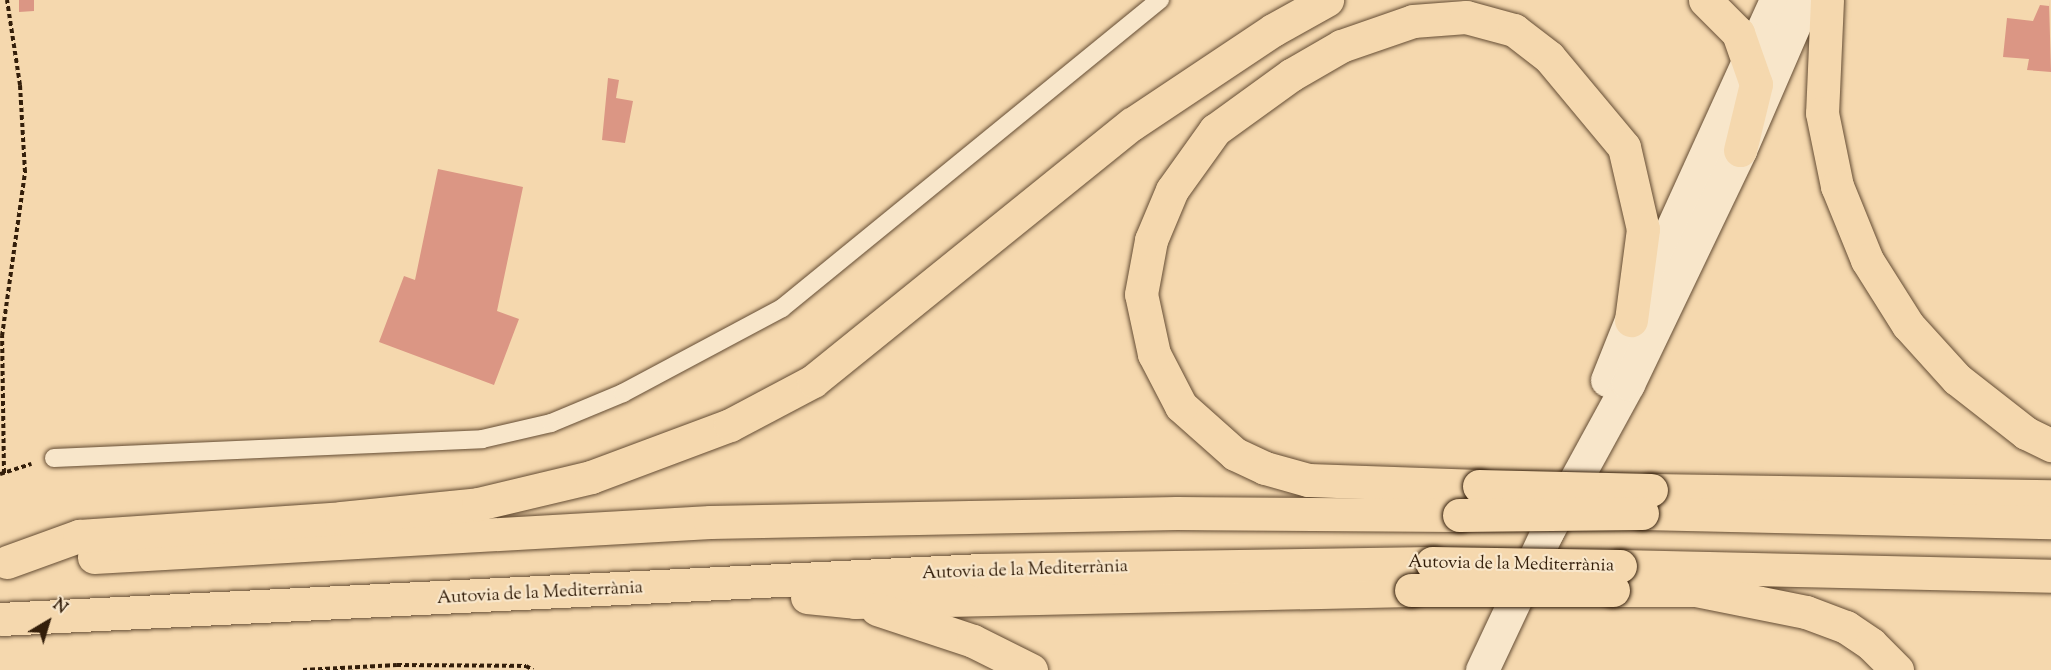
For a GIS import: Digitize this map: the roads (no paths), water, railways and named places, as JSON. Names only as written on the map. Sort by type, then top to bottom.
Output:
[{"type":"highway","points":[[3,562],[79,536],[341,518],[478,504],[591,477],[730,425],[813,381],[1132,124],[1273,30],[1327,0]]},
{"type":"highway","points":[[1705,0],[1738,33],[1756,84],[1740,150]]},
{"type":"highway","points":[[1827,0],[1822,113],[1837,186],[1867,260],[1908,325],[1957,379],[2026,433],[2051,446]]},
{"type":"highway","points":[[1631,320],[1643,229],[1624,147],[1549,57],[1514,30],[1466,17],[1413,21],[1341,46],[1291,75],[1215,130],[1172,190],[1150,240],[1140,294],[1154,354],[1181,406],[1235,454],[1265,468],[1308,480],[1479,486],[1646,501],[2051,522]]},
{"type":"highway","points":[[3,562],[710,522],[1177,513],[1460,515],[1646,501],[2051,496]]},
{"type":"highway","name":"Autovia de la Mediterrània","points":[[0,619],[700,587],[980,570],[1432,563],[1616,578],[2051,576]]},
{"type":"highway","points":[[700,587],[855,602],[1411,590],[1616,578],[1696,590],[1806,612],[1846,627],[1872,644],[1897,670]]},
{"type":"highway","points":[[855,602],[973,641],[1031,670]]},
{"type":"street","points":[[1547,532],[1631,320],[1776,0]]},
{"type":"street","points":[[1482,670],[1547,532],[1628,384],[1740,150],[1805,0]]},
{"type":"lane","points":[[54,458],[482,439],[551,423],[623,393],[782,308],[1160,0]]}]
